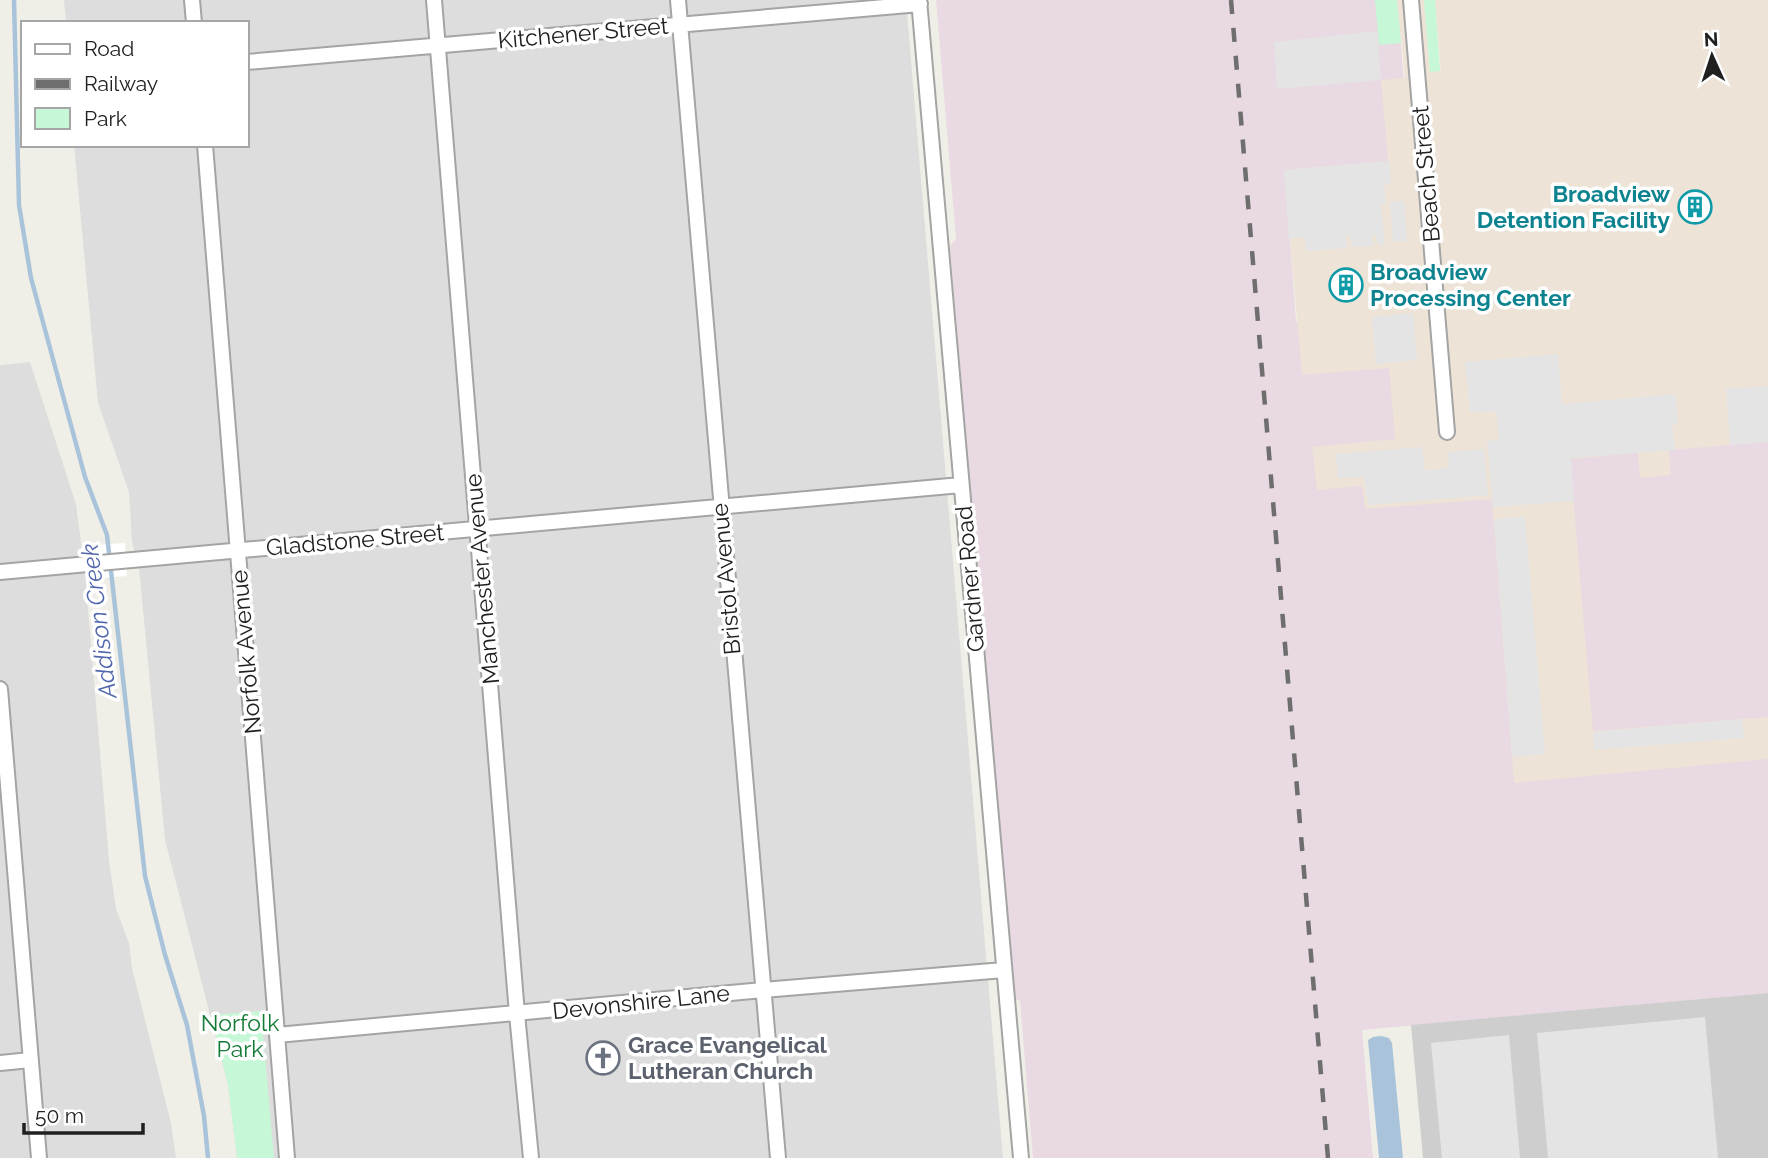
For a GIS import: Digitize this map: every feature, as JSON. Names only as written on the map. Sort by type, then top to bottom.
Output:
[{"type":"street","points":[[192,0],[194,21]]},
{"type":"street","name":"Manchester Avenue","points":[[435,0],[531,1158]]},
{"type":"street","name":"Bristol Avenue","points":[[678,0],[778,1158]]},
{"type":"street","name":"Beach Street","points":[[1411,0],[1447,432]]},
{"type":"street","name":"Kitchener Street","points":[[248,62],[919,2]]},
{"type":"street","name":"Gardner Road","points":[[919,2],[1021,1158]]},
{"type":"street","name":"Norfolk Avenue","points":[[205,147],[287,1158]]},
{"type":"street","name":"Gladstone Street","points":[[0,572],[961,485]]},
{"type":"street","points":[[0,690],[39,1158]]},
{"type":"street","name":"Devonshire Lane","points":[[277,1035],[1004,970]]},
{"type":"street","points":[[0,1063],[30,1060]]},
{"type":"shaded area","points":[[64,0],[906,0],[1003,1158],[237,1158],[228,1085],[165,840],[139,568],[132,542],[129,492],[98,403],[74,147],[248,147],[248,21],[66,21]]},
{"type":"shaded area","points":[[936,0],[1397,0],[1414,200],[1288,211],[1296,322],[1768,424],[1768,993],[1362,1030],[1373,1158],[1033,1158],[1020,1001],[1014,998],[1013,994],[950,246],[956,239]]},
{"type":"shaded area","points":[[1397,0],[1424,0],[1430,72],[1441,70],[1435,0],[1768,0],[1768,442],[1669,450],[1671,475],[1640,478],[1638,453],[1570,459],[1593,731],[1768,717],[1768,759],[1514,783],[1492,499],[1365,509],[1361,486],[1317,490],[1312,447],[1395,439],[1389,368],[1302,375],[1284,170],[1388,161],[1381,80],[1405,78]]},
{"type":"shaded area","points":[[1377,31],[1381,80],[1277,89],[1274,42]]},
{"type":"shaded area","points":[[1389,161],[1391,184],[1384,185],[1386,203],[1381,204],[1385,245],[1378,245],[1376,234],[1372,235],[1373,246],[1352,247],[1350,236],[1346,236],[1347,248],[1306,251],[1305,237],[1289,239],[1284,170]]},
{"type":"shaded area","points":[[1404,201],[1407,241],[1393,242],[1390,202]]},
{"type":"shaded area","points":[[1413,313],[1417,360],[1376,364],[1372,317]]},
{"type":"shaded area","points":[[1558,354],[1562,404],[1676,394],[1678,424],[1672,425],[1675,450],[1571,458],[1574,501],[1493,507],[1487,441],[1499,440],[1496,411],[1470,413],[1465,362]]},
{"type":"shaded area","points":[[30,362],[76,504],[85,573],[109,860],[116,909],[129,943],[132,968],[171,1123],[176,1158],[0,1158],[0,365]]},
{"type":"shaded area","points":[[1768,386],[1768,442],[1730,445],[1726,389]]},
{"type":"shaded area","points":[[1422,447],[1425,470],[1449,468],[1448,452],[1484,449],[1488,495],[1368,505],[1364,477],[1338,478],[1336,454]]},
{"type":"shaded area","points":[[1525,517],[1545,754],[1512,757],[1494,519]]},
{"type":"shaded area","points":[[1742,719],[1744,738],[1594,750],[1593,732]]},
{"type":"shaded area","points":[[1768,993],[1768,1158],[1423,1158],[1411,1025]]},
{"type":"shaded area","points":[[1705,1017],[1718,1158],[1548,1158],[1537,1033]]},
{"type":"shaded area","points":[[1509,1035],[1520,1158],[1442,1158],[1431,1043]]},
{"type":"green space","points":[[1375,0],[1397,0],[1401,43],[1379,45]]},
{"type":"green space","points":[[1424,0],[1435,0],[1440,71],[1430,72]]},
{"type":"green space","name":"Norfolk Park","points":[[261,1011],[274,1158],[237,1158],[228,1085],[211,1015]]},
{"type":"water","points":[[1381,1036],[1389,1038],[1392,1043],[1403,1158],[1379,1158],[1368,1040]]},
{"type":"pier","points":[[125,543],[127,576],[99,578],[97,545]]},
{"type":"waterway","name":"Addison Creek","points":[[14,0],[19,205],[31,278],[85,477],[107,535],[145,876],[165,955],[187,1025],[204,1116],[208,1158]]},
{"type":"railway","points":[[1231,0],[1328,1158]]},
{"type":"place","name":"Broadview Detention Facility","points":[[1695,207]]},
{"type":"place","name":"Broadview Processing Center","points":[[1346,285]]},
{"type":"place","name":"Grace Evangelical Lutheran Church","points":[[603,1058]]}]
